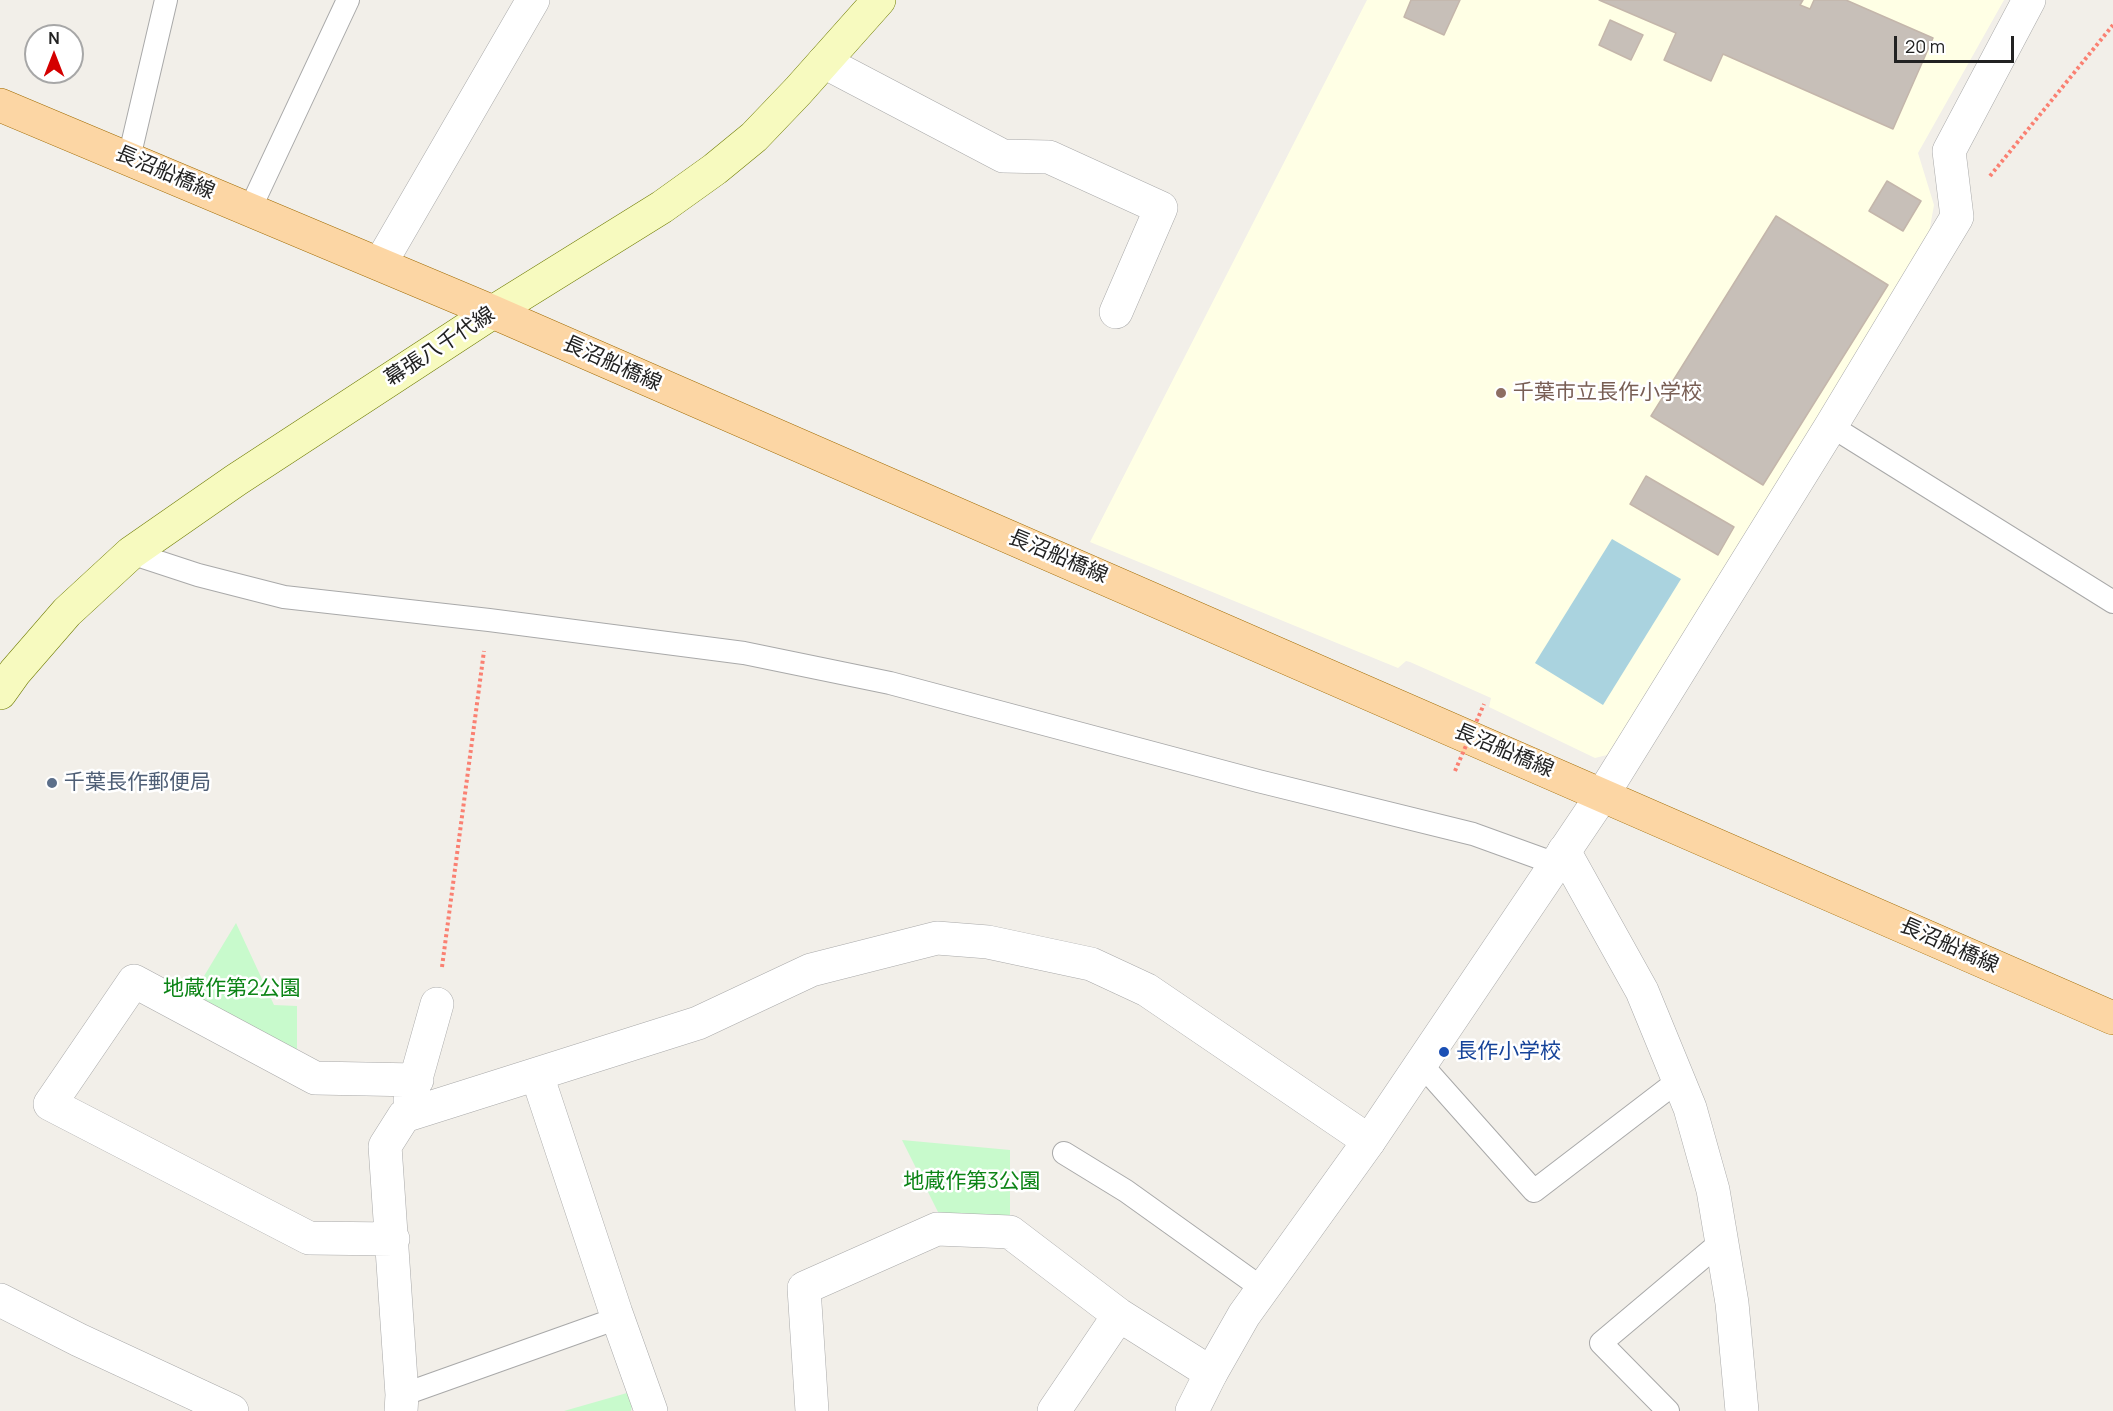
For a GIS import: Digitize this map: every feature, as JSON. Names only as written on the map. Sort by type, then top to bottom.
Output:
[{"type":"main road","name":"幕張八千代線","points":[[0,693],[15,672],[67,612],[130,554],[236,480],[494,312],[662,207],[715,169],[754,137],[879,0]]},
{"type":"main road","name":"長沼船橋線","points":[[0,105],[494,312],[2113,1018]]},
{"type":"street","points":[[380,264],[533,0]]},
{"type":"street","points":[[1192,1411],[1244,1315],[1369,1141],[1603,794],[1831,426],[1957,217],[1949,151],[2029,0]]},
{"type":"street","points":[[824,62],[1003,156],[1049,157],[1161,208],[1116,312]]},
{"type":"street","points":[[1560,858],[1642,991],[1690,1108],[1713,1190],[1732,1303],[1742,1411]]},
{"type":"street","points":[[404,1116],[698,1023],[811,970],[937,938],[988,942],[1091,964],[1147,990],[1369,1141]]},
{"type":"street","points":[[393,1239],[309,1238],[50,1104],[134,981],[315,1078],[417,1080]]},
{"type":"street","points":[[402,1403],[393,1239],[385,1146],[404,1116],[417,1080],[437,1004]]},
{"type":"street","points":[[537,1075],[651,1411]]},
{"type":"street","points":[[812,1411],[804,1288],[937,1229],[1010,1232],[1119,1315],[1211,1373]]},
{"type":"street","points":[[0,1300],[232,1411]]},
{"type":"street","points":[[1054,1411],[1119,1315]]},
{"type":"lane","points":[[129,158],[166,0]]},
{"type":"lane","points":[[249,209],[348,0]]},
{"type":"lane","points":[[1831,426],[2113,602]]},
{"type":"lane","points":[[130,554],[198,575],[284,597],[489,620],[744,653],[890,683],[1258,781],[1560,858]]},
{"type":"lane","points":[[1422,1064],[1534,1191],[1679,1080]]},
{"type":"lane","points":[[1064,1153],[1126,1191],[1263,1289]]},
{"type":"lane","points":[[1668,1411],[1601,1343],[1721,1242]]},
{"type":"lane","points":[[402,1403],[618,1318]]},
{"type":"path","points":[[1957,217],[2113,25]]},
{"type":"path","points":[[437,1004],[489,620]]},
{"type":"path","points":[[1455,771],[1484,704]]},
{"type":"shaded area","name":"千葉市立長作小学校","points":[[1367,0],[2004,0],[1918,153],[1934,205],[1927,244],[1611,754],[1595,758],[1489,707],[1491,698],[1410,662],[1406,661],[1398,668],[1090,542]]},
{"type":"green space","name":"地蔵作第2公園","points":[[236,923],[274,1005],[297,1006],[297,1060],[189,1001]]},
{"type":"green space","name":"地蔵作第3公園","points":[[902,1140],[1010,1150],[1010,1218],[940,1216]]},
{"type":"green space","points":[[634,1391],[631,1411],[564,1411]]},
{"type":"water","points":[[1612,539],[1681,579],[1603,705],[1535,663]]},
{"type":"building","points":[[1411,0],[1460,0],[1444,35],[1404,17]]},
{"type":"building","points":[[1599,0],[1803,0],[1800,5],[1810,9],[1814,0],[1846,0],[1933,38],[1893,129],[1723,54],[1711,81],[1664,60],[1676,33]]},
{"type":"building","points":[[1610,20],[1643,35],[1631,60],[1599,45]]},
{"type":"building","points":[[1887,181],[1921,201],[1903,231],[1869,211]]},
{"type":"building","points":[[1776,216],[1888,285],[1763,485],[1651,416]]},
{"type":"building","points":[[1646,476],[1734,527],[1718,555],[1630,504]]},
{"type":"place","name":"千葉市立長作小学校","points":[[1501,393]]},
{"type":"place","name":"千葉長作郵便局","points":[[52,783]]},
{"type":"place","name":"長作小学校","points":[[1444,1052]]}]
